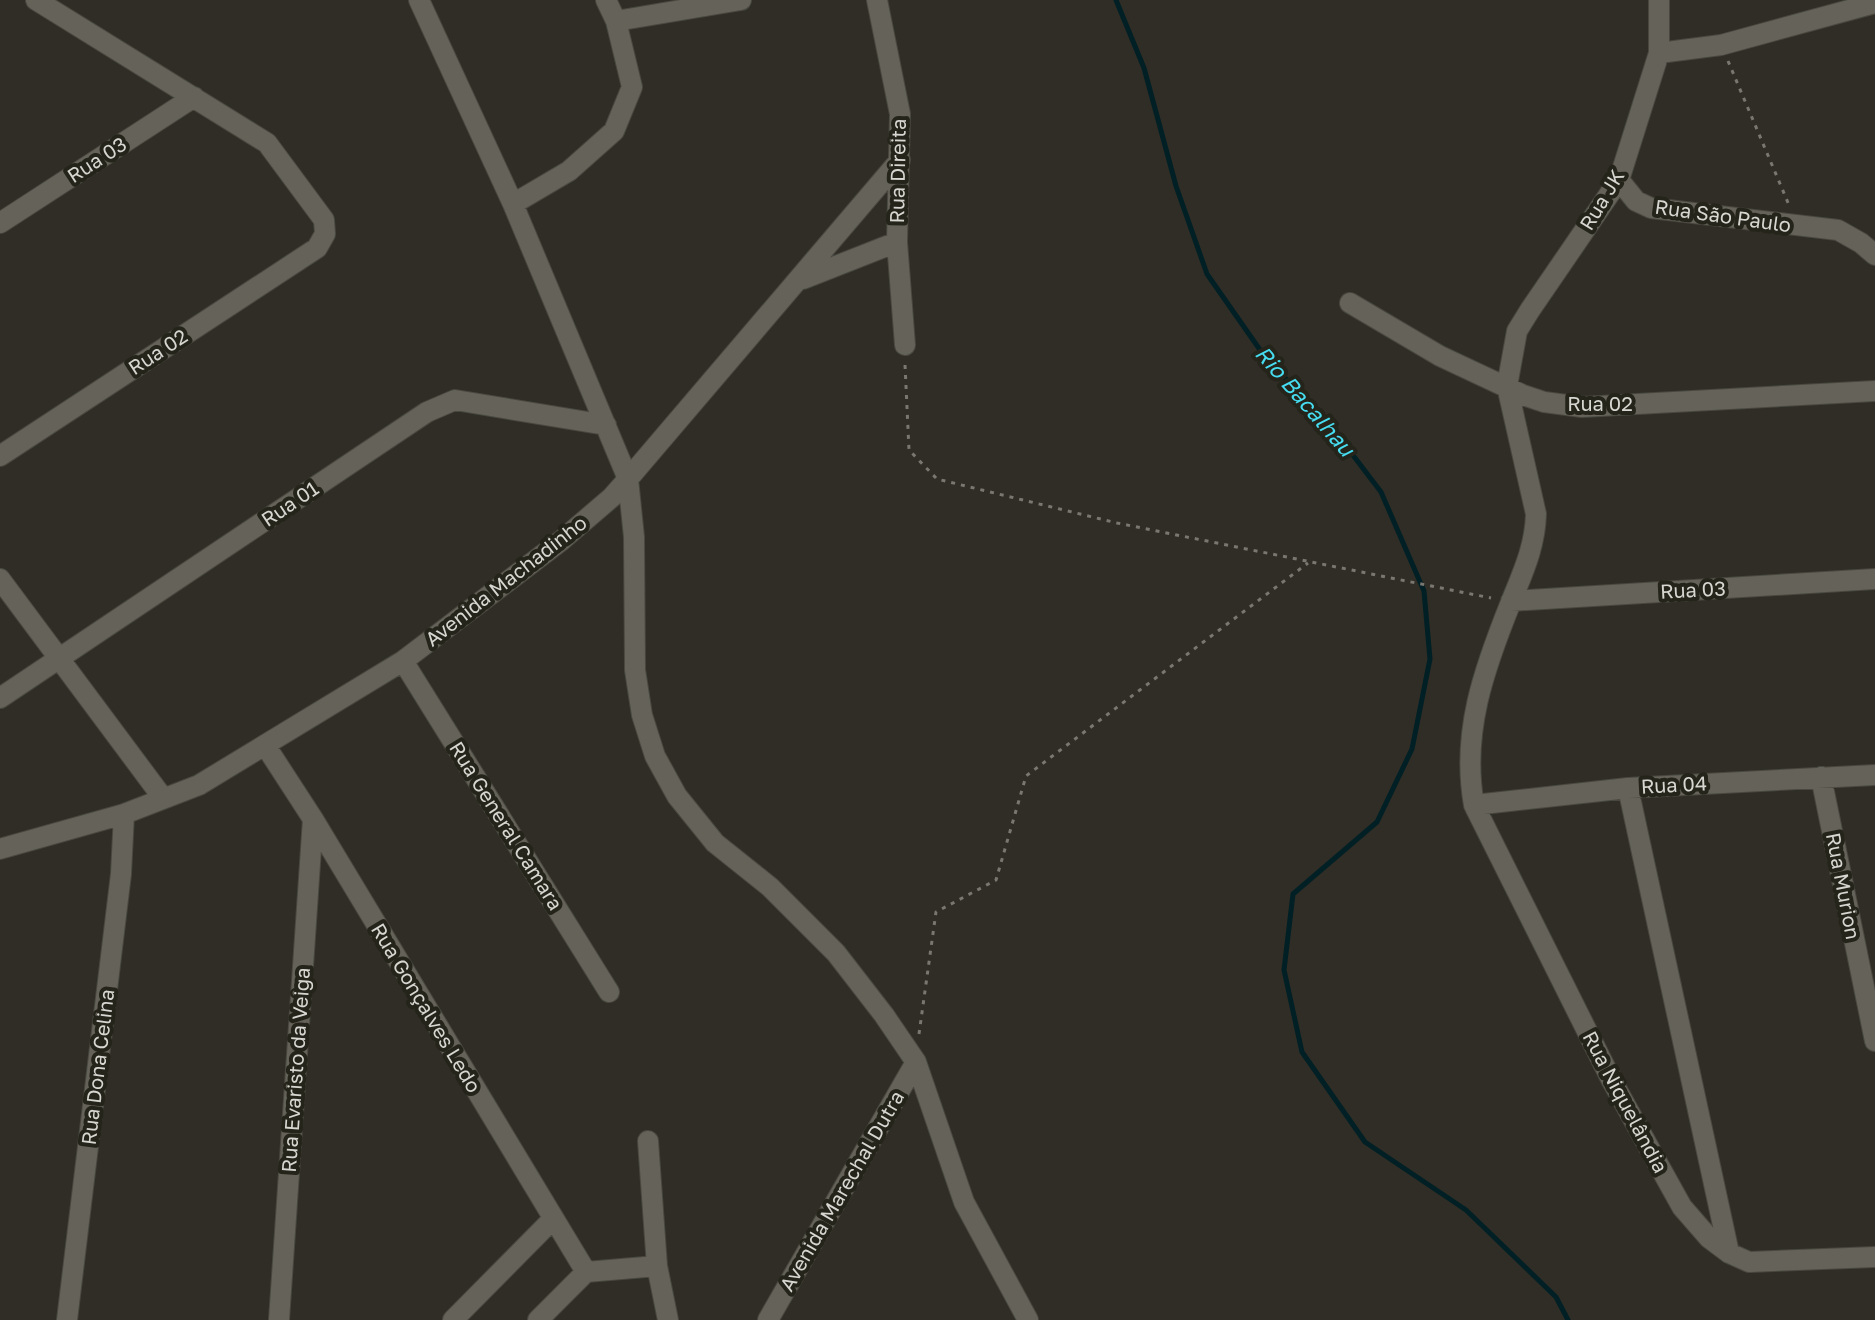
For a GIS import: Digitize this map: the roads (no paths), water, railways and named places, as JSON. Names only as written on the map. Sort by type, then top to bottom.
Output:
[{"type":"street","points":[[36,0],[194,97]]},
{"type":"street","points":[[419,0],[513,204],[628,479],[634,537],[635,670],[642,715],[655,756],[677,796],[715,843],[770,887],[836,953],[916,1062],[964,1202],[1028,1320]]},
{"type":"street","points":[[513,204],[569,171],[614,131],[632,87],[616,21],[606,0]]},
{"type":"street","points":[[616,21],[741,0]]},
{"type":"street","name":"Rua Direita","points":[[877,0],[900,114],[897,242],[905,345]]},
{"type":"street","name":"Rua JK","points":[[1507,386],[1517,331],[1619,180],[1659,53],[1659,0]]},
{"type":"street","points":[[1659,53],[1721,45],[1875,3]]},
{"type":"street","name":"Rua 03","points":[[0,223],[194,97]]},
{"type":"street","name":"Rua 02","points":[[0,456],[317,248],[325,234],[324,220],[267,143],[194,97]]},
{"type":"street","name":"Avenida Machadinho","points":[[0,849],[124,814],[199,785],[403,661],[562,540],[612,497],[900,160]]},
{"type":"street","name":"Rua São Paulo","points":[[1619,180],[1636,201],[1651,208],[1838,230],[1875,255]]},
{"type":"street","points":[[800,280],[897,242]]},
{"type":"street","name":"Rua 02","points":[[1350,303],[1440,356],[1544,402],[1582,407],[1875,391]]},
{"type":"street","name":"Rua Niquelândia","points":[[1507,386],[1536,514],[1536,536],[1494,645],[1472,723],[1468,773],[1474,805],[1612,1081],[1682,1207],[1709,1238],[1729,1253],[1749,1262],[1875,1257]]},
{"type":"street","name":"Rua 01","points":[[0,698],[427,412],[455,400],[606,425]]},
{"type":"street","points":[[0,579],[163,798]]},
{"type":"street","name":"Rua 03","points":[[1511,601],[1875,579]]},
{"type":"street","name":"Rua General Camara","points":[[403,661],[609,992]]},
{"type":"street","name":"Rua Gonçalves Ledo","points":[[265,745],[313,819],[586,1272]]},
{"type":"street","name":"Rua 04","points":[[1474,805],[1628,788],[1875,775]]},
{"type":"street","name":"Rua Murion","points":[[1821,777],[1875,1041]]},
{"type":"street","points":[[1628,788],[1729,1253]]},
{"type":"street","name":"Rua Dona Celina","points":[[67,1320],[121,874],[124,814]]},
{"type":"street","name":"Rua Evaristo da Veiga","points":[[279,1320],[313,819]]},
{"type":"street","name":"Avenida Marechal Dutra","points":[[768,1320],[916,1062]]},
{"type":"street","points":[[648,1141],[657,1266],[668,1320]]},
{"type":"street","points":[[453,1320],[553,1219]]},
{"type":"street","points":[[538,1320],[586,1272],[657,1266]]},
{"type":"waterway","name":"Rio Bacalhau","points":[[1116,0],[1144,68],[1176,186],[1207,274],[1265,357],[1330,425],[1381,492],[1424,591],[1430,659],[1412,749],[1377,822],[1293,894],[1284,970],[1302,1052],[1365,1142],[1466,1210],[1556,1297],[1568,1320]]}]
